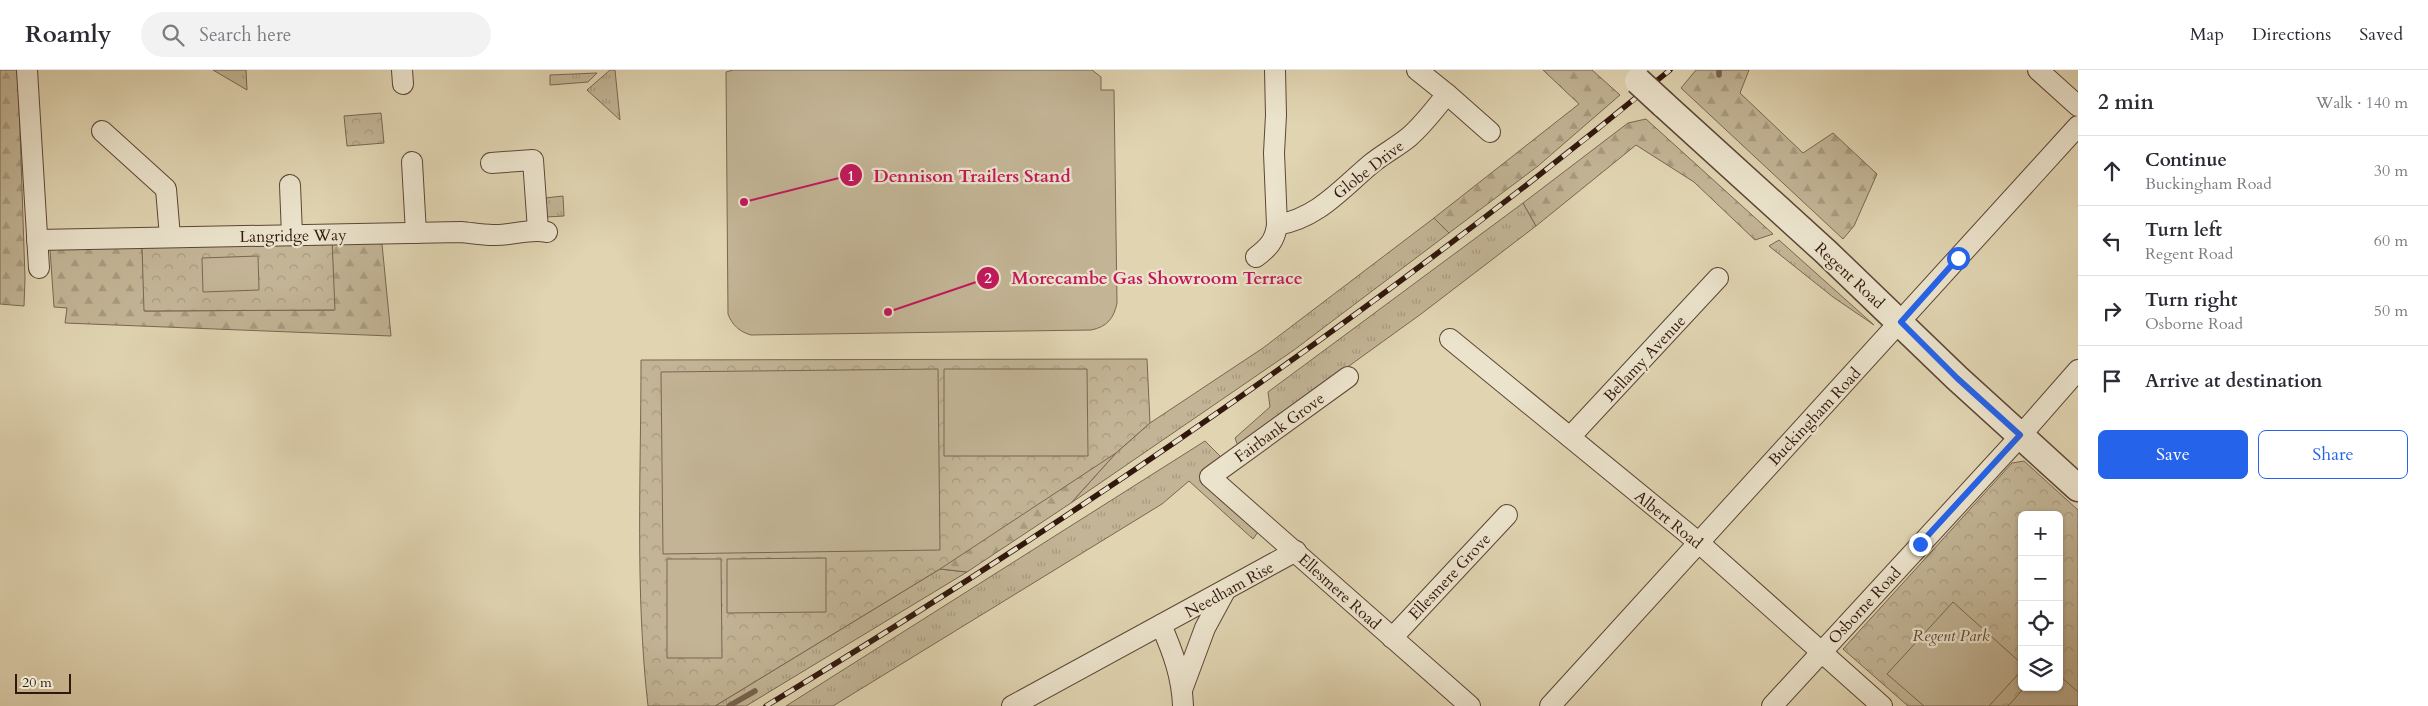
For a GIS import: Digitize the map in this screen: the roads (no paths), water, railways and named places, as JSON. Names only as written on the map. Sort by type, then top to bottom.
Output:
[{"type":"street","points":[[26,70],[39,268]]},
{"type":"street","points":[[1256,257],[1268,248],[1275,237],[1277,225],[1274,153],[1276,115],[1275,70]]},
{"type":"street","points":[[1417,70],[1490,132]]},
{"type":"street","points":[[2038,70],[2078,106]]},
{"type":"street","name":"Regent Road","points":[[1632,75],[1901,322],[1957,378],[2078,488]]},
{"type":"street","name":"Globe Drive","points":[[1277,225],[1296,222],[1306,217],[1348,186],[1380,157],[1408,137],[1447,94]]},
{"type":"street","name":"Buckingham Road","points":[[1550,706],[2078,126]]},
{"type":"street","points":[[102,130],[166,189],[170,237]]},
{"type":"street","name":"Langridge Way","points":[[37,240],[461,232],[492,236],[543,231],[533,160],[491,163]]},
{"type":"street","points":[[412,162],[416,233]]},
{"type":"street","points":[[290,185],[292,235]]},
{"type":"street","name":"Bellamy Avenue","points":[[1570,437],[1718,278]]},
{"type":"street","name":"Albert Road","points":[[1450,339],[1698,542],[1882,706]]},
{"type":"street","name":"Osborne Road","points":[[1772,706],[2078,370]]},
{"type":"street","name":"Fairbank Grove","points":[[1210,477],[1348,377]]},
{"type":"street","name":"Ellesmere Road","points":[[1210,477],[1470,706]]},
{"type":"street","name":"Ellesmere Grove","points":[[1392,638],[1507,514]]},
{"type":"street","name":"Needham Rise","points":[[1012,706],[1296,551]]},
{"type":"street","points":[[1182,698],[1202,635],[1226,590]]},
{"type":"street","points":[[1161,625],[1174,653],[1182,698]]},
{"type":"waterway","points":[[1719,70],[1719,75]]},
{"type":"waterway","points":[[729,706],[755,691]]},
{"type":"railway","points":[[766,706],[1000,559],[1115,483],[1229,404],[1453,242],[1670,70]]},
{"type":"place","name":"Dennison Trailers Stand","points":[[744,202]]},
{"type":"place","name":"Morecambe Gas Showroom Terrace","points":[[888,312]]},
{"type":"park label","name":"Regent Park","points":[[1951,635]]}]
